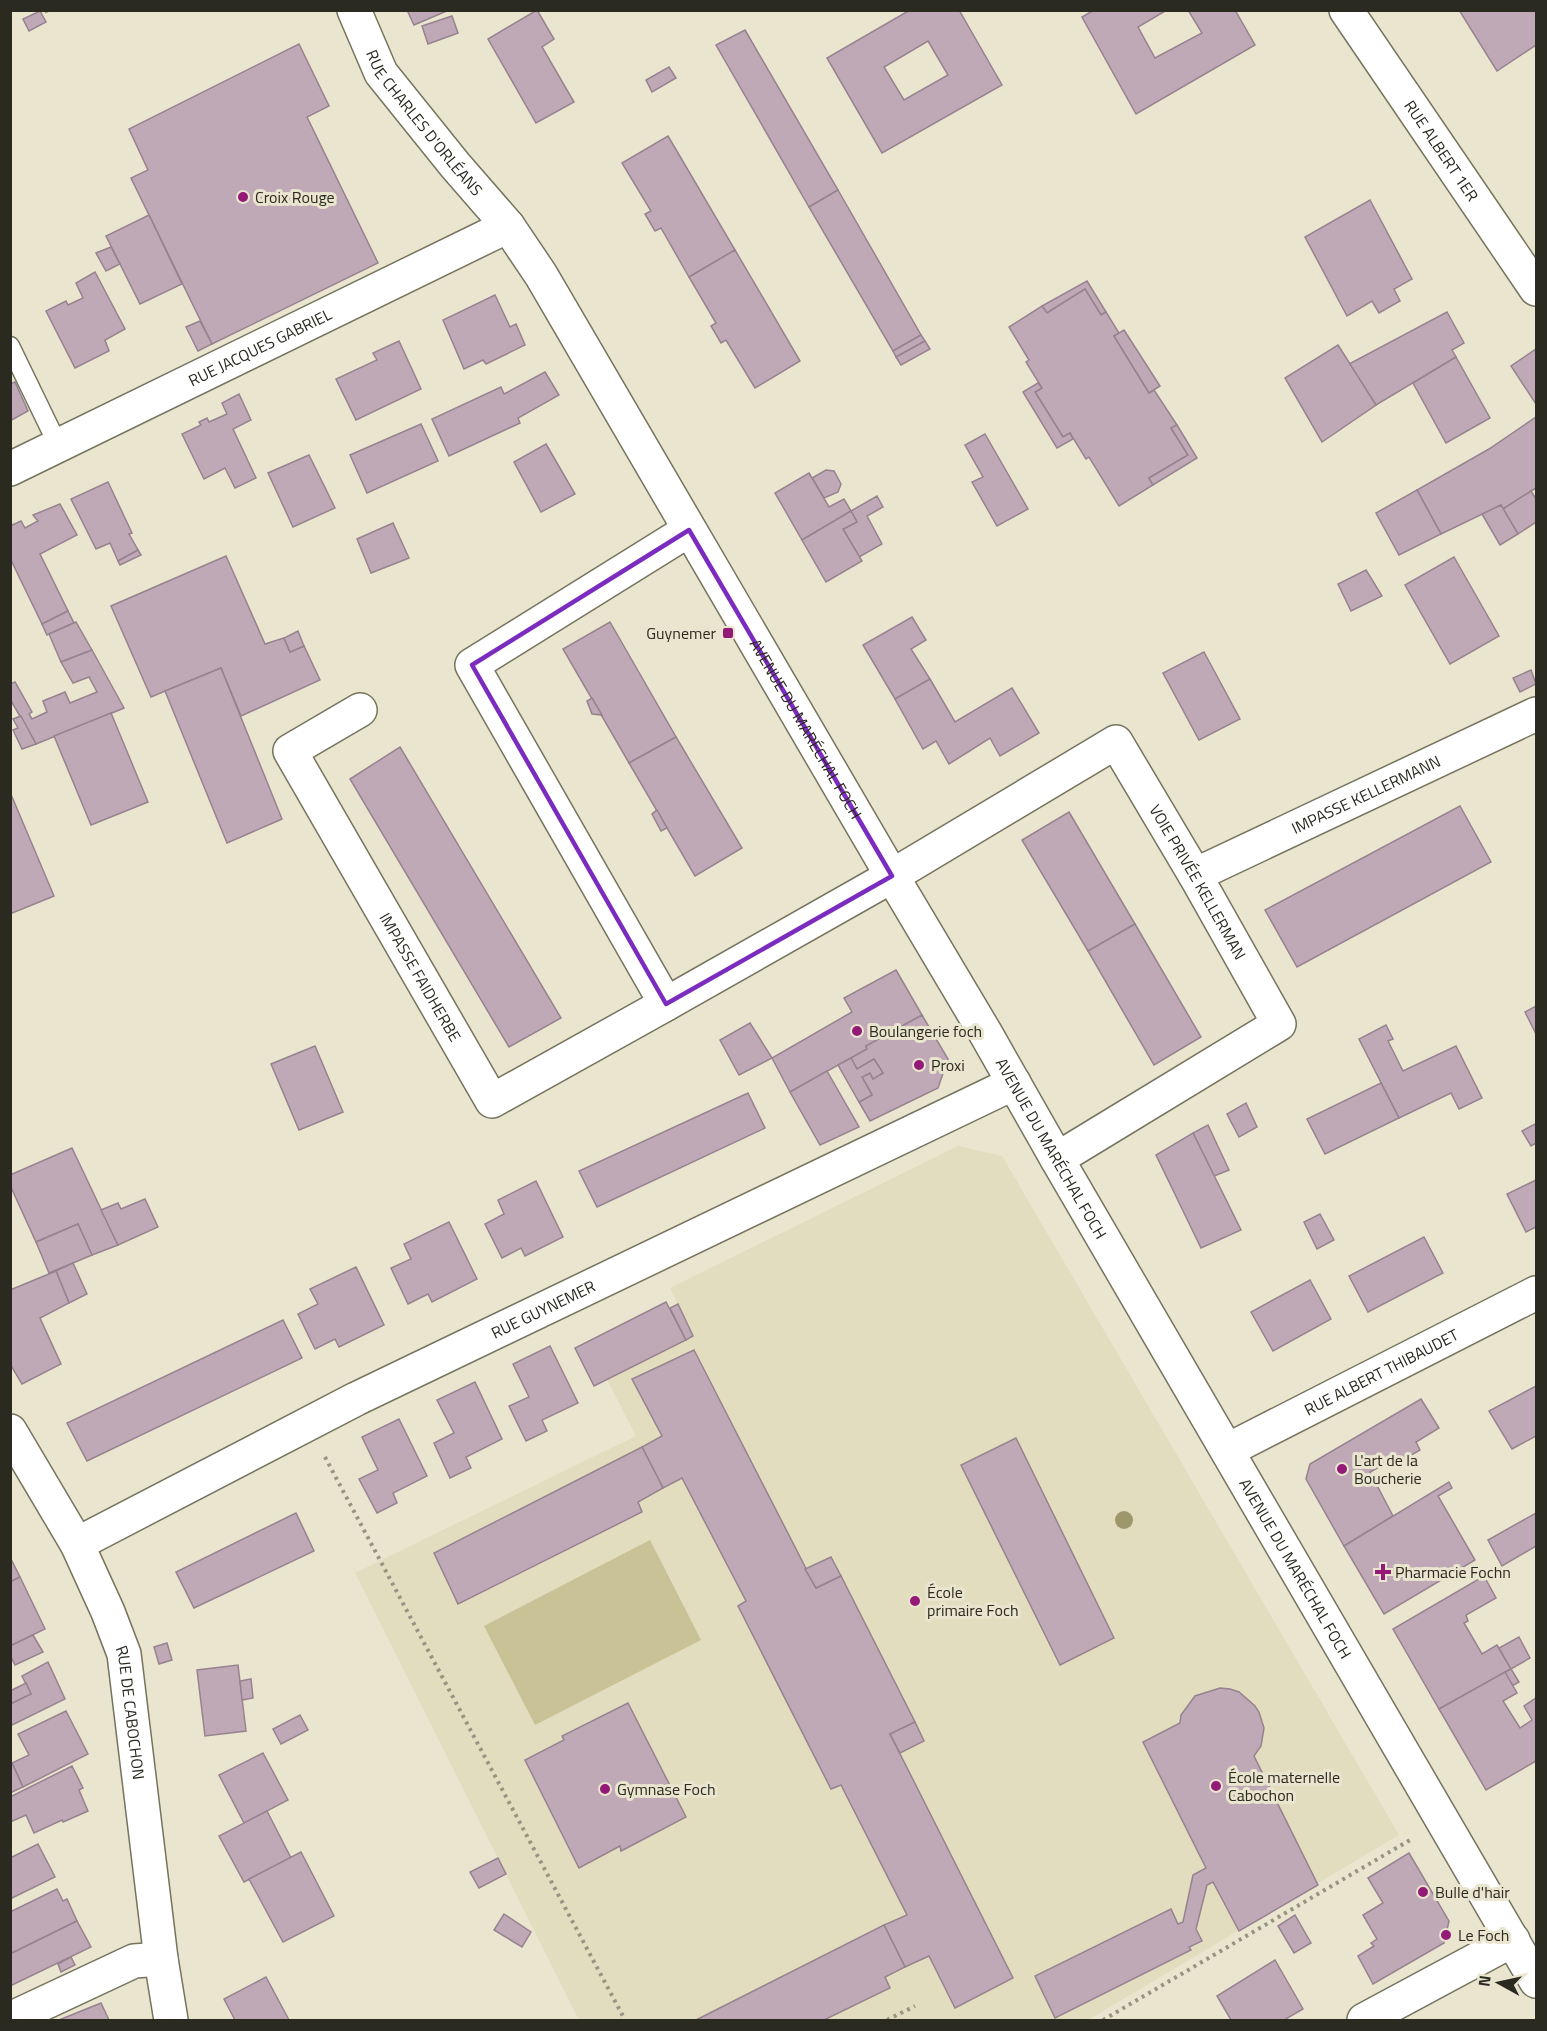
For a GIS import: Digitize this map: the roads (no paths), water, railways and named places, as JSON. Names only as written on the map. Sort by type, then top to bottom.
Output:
[{"type":"street","name":"RUE CHARLES D'ORLÉANS","points":[[354,10],[381,73],[455,165],[508,226]]},
{"type":"street","name":"RUE ALBERT 1ER","points":[[1346,10],[1536,290]]},
{"type":"street","name":"RUE JACQUES GABRIEL","points":[[10,469],[508,226]]},
{"type":"street","name":"AVENUE DU MARÉCHAL FOCH","points":[[508,226],[541,275],[1536,1981]]},
{"type":"street","points":[[666,1004],[472,665],[689,530]]},
{"type":"street","name":"IMPASSE FAIDHERBE","points":[[360,710],[290,751],[492,1101],[892,876]]},
{"type":"street","name":"IMPASSE KELLERMANN","points":[[1196,876],[1536,714]]},
{"type":"street","name":"VOIE PRIVÉE KELLERMAN","points":[[892,876],[1116,742],[1196,876],[1279,1024],[1057,1159]]},
{"type":"street","name":"RUE GUYNEMER","points":[[77,1544],[367,1394],[1014,1083]]},
{"type":"street","name":"RUE ALBERT THIBAUDET","points":[[1228,1450],[1536,1293]]},
{"type":"street","name":"RUE DE CABOCHON","points":[[10,1431],[77,1544],[104,1602],[124,1654],[161,1959],[171,2020]]},
{"type":"street","points":[[1364,2020],[1513,1940]]},
{"type":"street","points":[[10,2019],[134,1961],[161,1959]]},
{"type":"lane","points":[[10,346],[58,445]]},
{"type":"place","name":"Croix Rouge","points":[[243,197]]},
{"type":"place","name":"Guynemer","points":[[728,633]]},
{"type":"place","name":"Boulangerie foch","points":[[857,1031]]},
{"type":"place","name":"Proxi","points":[[919,1065]]},
{"type":"place","name":"L'art de la Boucherie","points":[[1342,1469]]},
{"type":"place","name":"Pharmacie Fochn","points":[[1383,1572]]},
{"type":"place","name":"École primaire Foch","points":[[915,1601]]},
{"type":"place","name":"École maternelle Cabochon","points":[[1216,1786]]},
{"type":"place","name":"Gymnase Foch","points":[[605,1789]]},
{"type":"place","name":"Bulle d'hair","points":[[1423,1892]]},
{"type":"place","name":"Le Foch","points":[[1446,1935]]}]
